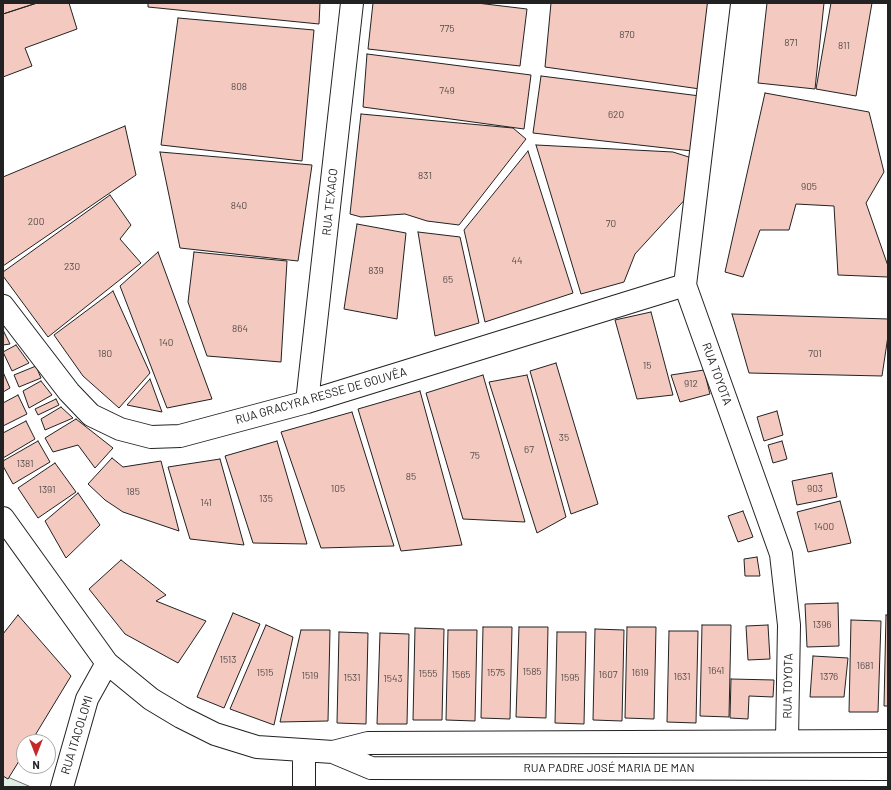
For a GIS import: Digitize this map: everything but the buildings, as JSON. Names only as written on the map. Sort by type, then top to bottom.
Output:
[{"type":"street","name":"RUA TEXACO","points":[[307,402],[352,3]]},
{"type":"street","name":"RUA TOYOTA","points":[[719,3],[685,285],[781,554],[789,625],[786,740]]},
{"type":"street","name":"RUA GRACYRA RESSE DE GOUVÊA","points":[[3,306],[69,392],[91,415],[120,429],[151,437],[180,436],[307,402],[685,285]]},
{"type":"street","name":"RUA PADRE JOSÉ MARIA DE MAN","points":[[3,518],[107,663],[151,699],[181,717],[215,734],[257,748],[333,752],[368,743],[786,740],[888,741]]},
{"type":"street","name":"RUA ITACOLOMI","points":[[62,787],[87,699],[107,663]]},
{"type":"street","points":[[549,741],[550,777]]},
{"type":"street","points":[[787,778],[783,755],[789,750],[888,749]]},
{"type":"street","points":[[304,751],[304,787]]},
{"type":"street","name":"RUA PADRE JOSÉ MARIA DE MAN","points":[[333,752],[371,768],[550,777],[787,778],[888,769]]},
{"type":"green space","points":[[3,775],[31,787],[3,787]]}]
